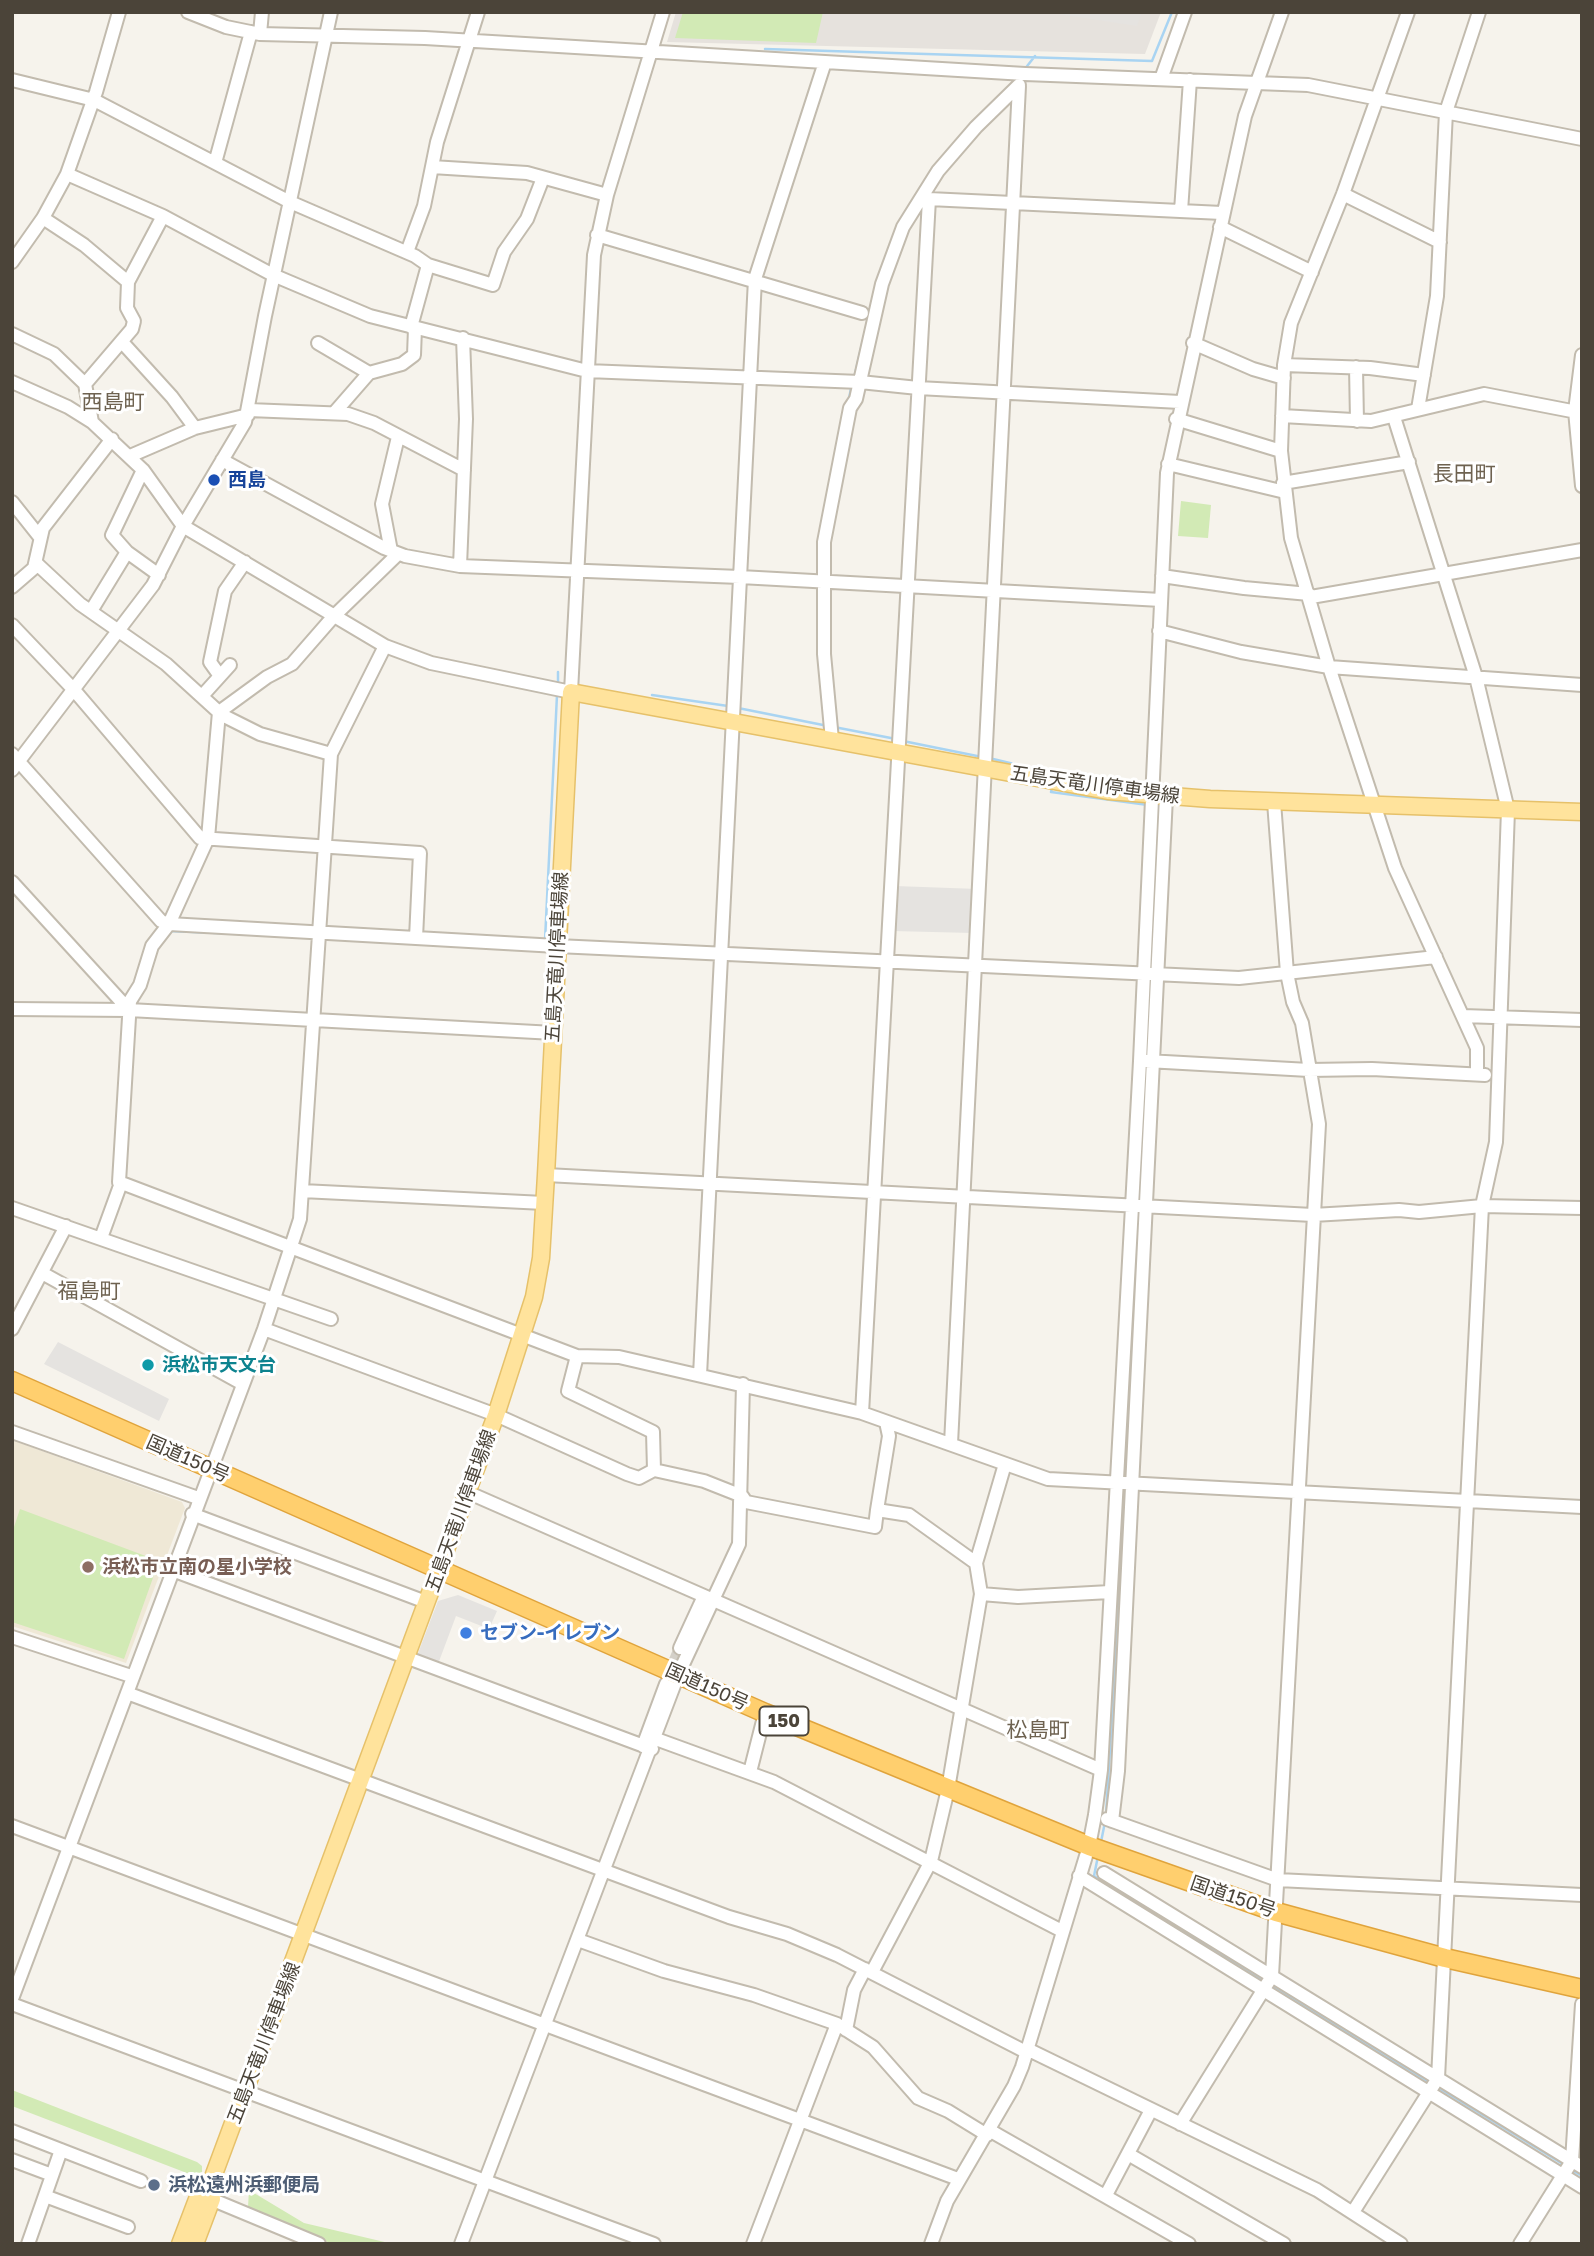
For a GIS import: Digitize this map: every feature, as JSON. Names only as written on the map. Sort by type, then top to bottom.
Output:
[{"type":"highway","name":"国道150号","points":[[12,1381],[438,1570],[672,1679],[765,1713],[1089,1846],[1276,1912],[1445,1958],[1582,1989]]},
{"type":"main road","name":"五島天竜川停車場線","points":[[180,2244],[207,2193],[246,2090],[408,1657],[524,1335],[541,1258],[571,692],[984,769],[1159,796],[1582,812]]},
{"type":"main road","name":"五島天竜川停車場線","points":[[195,2244],[207,2193]]},
{"type":"street","points":[[12,262],[43,218],[67,174],[94,100],[119,12]]},
{"type":"street","points":[[188,12],[255,33],[326,38],[469,41],[1025,74],[1308,85],[1582,139]]},
{"type":"street","points":[[215,163],[262,12]]},
{"type":"street","points":[[331,12],[273,275],[249,412],[183,526],[159,575],[74,690],[15,762],[161,921],[169,924],[557,946],[1239,978],[1436,957]]},
{"type":"street","points":[[407,253],[424,206],[432,167],[478,12]]},
{"type":"street","points":[[12,382],[68,407],[92,422],[143,470],[183,526],[385,646],[431,663],[571,692],[587,371],[597,234],[663,12]]},
{"type":"street","points":[[1161,79],[1185,12]]},
{"type":"street","points":[[1112,1821],[1125,1483],[1131,1204],[1156,975],[1159,631],[1168,464],[1222,213],[1256,83],[1282,12]]},
{"type":"street","points":[[1408,12],[1343,194],[1291,323],[1284,372],[1281,451],[1291,538],[1329,667],[1395,868],[1477,1048],[1477,1074]]},
{"type":"street","points":[[1418,409],[1437,296],[1446,112],[1479,12]]},
{"type":"street","points":[[700,1375],[755,279],[825,62]]},
{"type":"street","points":[[832,740],[824,654],[824,542],[839,456],[851,404],[856,399],[882,285],[903,227],[938,171],[976,127],[1019,86],[1025,74]]},
{"type":"street","points":[[12,79],[94,100],[290,202],[407,253],[428,265],[493,285],[504,252],[527,219],[543,178]]},
{"type":"street","points":[[1181,211],[1190,80]]},
{"type":"street","points":[[951,1444],[1019,86]]},
{"type":"street","points":[[432,167],[527,173],[607,195]]},
{"type":"street","points":[[67,174],[163,216],[273,275],[370,316],[587,371],[860,382],[918,388],[1180,402]]},
{"type":"street","points":[[1343,194],[1440,242]]},
{"type":"street","points":[[862,1413],[929,199],[1222,213]]},
{"type":"street","points":[[86,384],[122,342],[134,321],[127,308],[128,282],[163,216]]},
{"type":"street","points":[[43,218],[101,258],[128,282]]},
{"type":"street","points":[[1220,227],[1312,272]]},
{"type":"street","points":[[597,234],[862,313]]},
{"type":"street","points":[[335,412],[369,373],[402,364],[414,355],[413,328],[428,265]]},
{"type":"street","points":[[12,334],[54,354],[86,384],[92,422]]},
{"type":"street","points":[[460,566],[466,419],[463,338]]},
{"type":"street","points":[[122,342],[172,397],[195,428]]},
{"type":"street","points":[[318,343],[369,373]]},
{"type":"street","points":[[1193,343],[1253,369],[1284,372],[1356,367],[1424,375]]},
{"type":"street","points":[[1582,355],[1578,412],[1582,486]]},
{"type":"street","points":[[1356,367],[1357,421]]},
{"type":"street","points":[[1282,416],[1357,421],[1394,416],[1485,394],[1578,412]]},
{"type":"street","points":[[130,456],[195,428],[249,412],[335,412],[374,423],[464,470]]},
{"type":"street","points":[[1353,2212],[1438,2078],[1482,1206],[1496,1142],[1508,810],[1476,677],[1394,416]]},
{"type":"street","points":[[1176,419],[1281,451]]},
{"type":"street","points":[[395,552],[382,504],[398,437]]},
{"type":"street","points":[[12,587],[34,568],[39,536],[112,439]]},
{"type":"street","points":[[222,460],[395,552],[460,566],[740,577],[1161,600]]},
{"type":"street","points":[[1168,464],[1284,487],[1409,462]]},
{"type":"street","points":[[143,470],[112,535],[127,552],[159,575]]},
{"type":"street","points":[[12,502],[39,536]]},
{"type":"street","points":[[1162,576],[1310,596],[1582,550]]},
{"type":"street","points":[[91,611],[127,552]]},
{"type":"street","points":[[101,1238],[121,1183],[129,1010],[152,946],[169,924],[208,838],[219,712],[267,677],[292,664],[395,552]]},
{"type":"street","points":[[220,676],[209,662],[225,591],[245,562]]},
{"type":"street","points":[[36,563],[91,611],[166,664],[219,712],[260,734],[331,754]]},
{"type":"street","points":[[12,625],[74,690],[200,838],[420,853],[416,938]]},
{"type":"street","points":[[1159,631],[1241,652],[1329,667],[1582,685]]},
{"type":"street","points":[[12,1999],[128,1693],[131,1676],[264,1329],[271,1299],[300,1219],[331,754],[385,646]]},
{"type":"street","points":[[202,696],[230,665]]},
{"type":"street","points":[[931,2244],[958,2179],[1014,2086],[1089,1846],[1095,1815],[1101,1770],[1110,1592],[1125,1483],[1145,1205],[1146,1061],[1143,973],[1159,796]]},
{"type":"street","points":[[1180,2124],[1272,1976],[1319,1124],[1302,1023],[1293,1002],[1287,973],[1274,802]]},
{"type":"street","points":[[12,883],[129,1010]]},
{"type":"street","points":[[12,1009],[129,1010],[554,1033]]},
{"type":"street","points":[[1463,1016],[1582,1020]]},
{"type":"street","points":[[1146,1061],[1308,1070],[1372,1069],[1497,1075]]},
{"type":"street","points":[[546,1175],[874,1190],[1313,1215],[1399,1210],[1419,1212],[1482,1206],[1582,1208]]},
{"type":"street","points":[[121,1183],[577,1356],[619,1357],[862,1413],[1048,1479],[1582,1507]]},
{"type":"street","points":[[302,1191],[544,1203]]},
{"type":"street","points":[[12,1208],[331,1319]]},
{"type":"street","points":[[13,1324],[66,1226]]},
{"type":"street","points":[[41,1273],[243,1384]]},
{"type":"street","points":[[264,1329],[496,1415],[639,1478],[654,1470],[704,1481],[742,1496],[746,1502],[875,1527],[889,1436],[886,1422]]},
{"type":"street","points":[[577,1356],[568,1391],[653,1432],[654,1470]]},
{"type":"street","points":[[680,1648],[739,1544],[743,1384]]},
{"type":"street","points":[[12,1432],[198,1498]]},
{"type":"street","points":[[753,2244],[854,1990],[869,1971],[931,1861],[948,1789],[981,1594],[976,1563],[1005,1464]]},
{"type":"street","points":[[467,1492],[1101,1770]]},
{"type":"street","points":[[877,1510],[909,1515],[976,1563]]},
{"type":"street","points":[[192,1514],[426,1602]]},
{"type":"street","points":[[172,1570],[650,1745],[750,1772],[931,1861],[1062,1931]]},
{"type":"street","points":[[981,1594],[1031,1597],[1110,1592]]},
{"type":"street","points":[[461,2244],[606,1871],[672,1679],[709,1598]]},
{"type":"street","points":[[12,1637],[131,1676]]},
{"type":"street","points":[[128,1693],[729,1917],[787,1934],[869,1971],[1317,2190],[1401,2244]]},
{"type":"street","points":[[750,1772],[765,1713]]},
{"type":"street","points":[[1095,1815],[1278,1881],[1582,1895]]},
{"type":"street","points":[[12,1826],[958,2179]]},
{"type":"street","points":[[1104,1873],[1577,2164]]},
{"type":"street","points":[[1079,1876],[1582,2187]]},
{"type":"street","points":[[1129,1907],[1138,1894]]},
{"type":"street","points":[[578,1940],[664,1970],[754,1996],[841,2027],[873,2047],[918,2098],[948,2111],[1106,2195],[1189,2244]]},
{"type":"street","points":[[12,2004],[654,2244]]},
{"type":"street","points":[[1577,2164],[1582,2004]]},
{"type":"street","points":[[1106,2195],[1151,2110]]},
{"type":"street","points":[[12,2131],[141,2181]]},
{"type":"street","points":[[28,2244],[61,2150]]},
{"type":"street","points":[[1128,2154],[1284,2244]]},
{"type":"street","points":[[12,2160],[52,2175]]},
{"type":"street","points":[[1520,2244],[1563,2175],[1577,2164]]},
{"type":"street","points":[[207,2193],[319,2244]]},
{"type":"street","points":[[45,2196],[128,2227]]},
{"type":"shaded area","points":[[676,12],[1161,12],[1145,54],[667,42]]},
{"type":"shaded area","points":[[1045,12],[1142,12],[1137,26]]},
{"type":"shaded area","points":[[895,886],[978,889],[973,933],[892,931]]},
{"type":"shaded area","points":[[58,1342],[169,1399],[159,1421],[44,1364]]},
{"type":"shaded area","name":"浜松市立南の星小学校","points":[[12,1440],[182,1502],[185,1508],[126,1663],[12,1626]]},
{"type":"shaded area","points":[[458,1595],[497,1611],[489,1629],[456,1616],[438,1664],[417,1656],[438,1601]]},
{"type":"green space","points":[[683,12],[823,12],[816,43],[675,38]]},
{"type":"green space","points":[[1181,501],[1211,505],[1208,538],[1178,536]]},
{"type":"green space","points":[[20,1509],[159,1561],[124,1659],[12,1622],[12,1533]]},
{"type":"green space","points":[[12,2090],[197,2162],[202,2166],[202,2172],[192,2175],[12,2106]]},
{"type":"green space","points":[[249,2190],[304,2223],[393,2244],[333,2244],[248,2207]]},
{"type":"waterway","points":[[765,49],[1152,61],[1172,12]]},
{"type":"waterway","points":[[1024,70],[1035,56]]},
{"type":"waterway","points":[[854,378],[875,289]]},
{"type":"waterway","points":[[849,399],[851,388]]},
{"type":"waterway","points":[[558,672],[558,685]]},
{"type":"waterway","points":[[545,940],[557,695]]},
{"type":"waterway","points":[[652,695],[728,706]]},
{"type":"waterway","points":[[738,708],[828,726]]},
{"type":"waterway","points":[[834,727],[896,739]]},
{"type":"waterway","points":[[903,741],[982,757]]},
{"type":"waterway","points":[[989,758],[1043,771]]},
{"type":"waterway","points":[[1052,788],[1051,792],[1148,805]]},
{"type":"waterway","points":[[170,931],[313,937]]},
{"type":"waterway","points":[[1140,1200],[1142,1158]]},
{"type":"waterway","points":[[1126,1480],[1139,1210]]},
{"type":"waterway","points":[[1106,1815],[1126,1486]]},
{"type":"waterway","points":[[1101,1842],[1105,1822]]},
{"type":"waterway","points":[[1098,1856],[1094,1876],[1265,1981]]},
{"type":"waterway","points":[[1270,1985],[1429,2082]]},
{"type":"waterway","points":[[1437,2087],[1566,2166]]},
{"type":"waterway","points":[[1571,2170],[1582,2176]]},
{"type":"tunnel","points":[[668,1677],[680,1648]]},
{"type":"place","name":"西島","points":[[214,480]]},
{"type":"place","name":"浜松市天文台","points":[[148,1365]]},
{"type":"place","name":"浜松市立南の星小学校","points":[[88,1567]]},
{"type":"place","name":"セブン-イレブン","points":[[466,1633]]},
{"type":"place","name":"浜松遠州浜郵便局","points":[[154,2185]]},
{"type":"district","name":"西島町","points":[[113,402]]},
{"type":"district","name":"長田町","points":[[1464,474]]},
{"type":"district","name":"福島町","points":[[89,1291]]},
{"type":"district","name":"松島町","points":[[1038,1730]]}]
